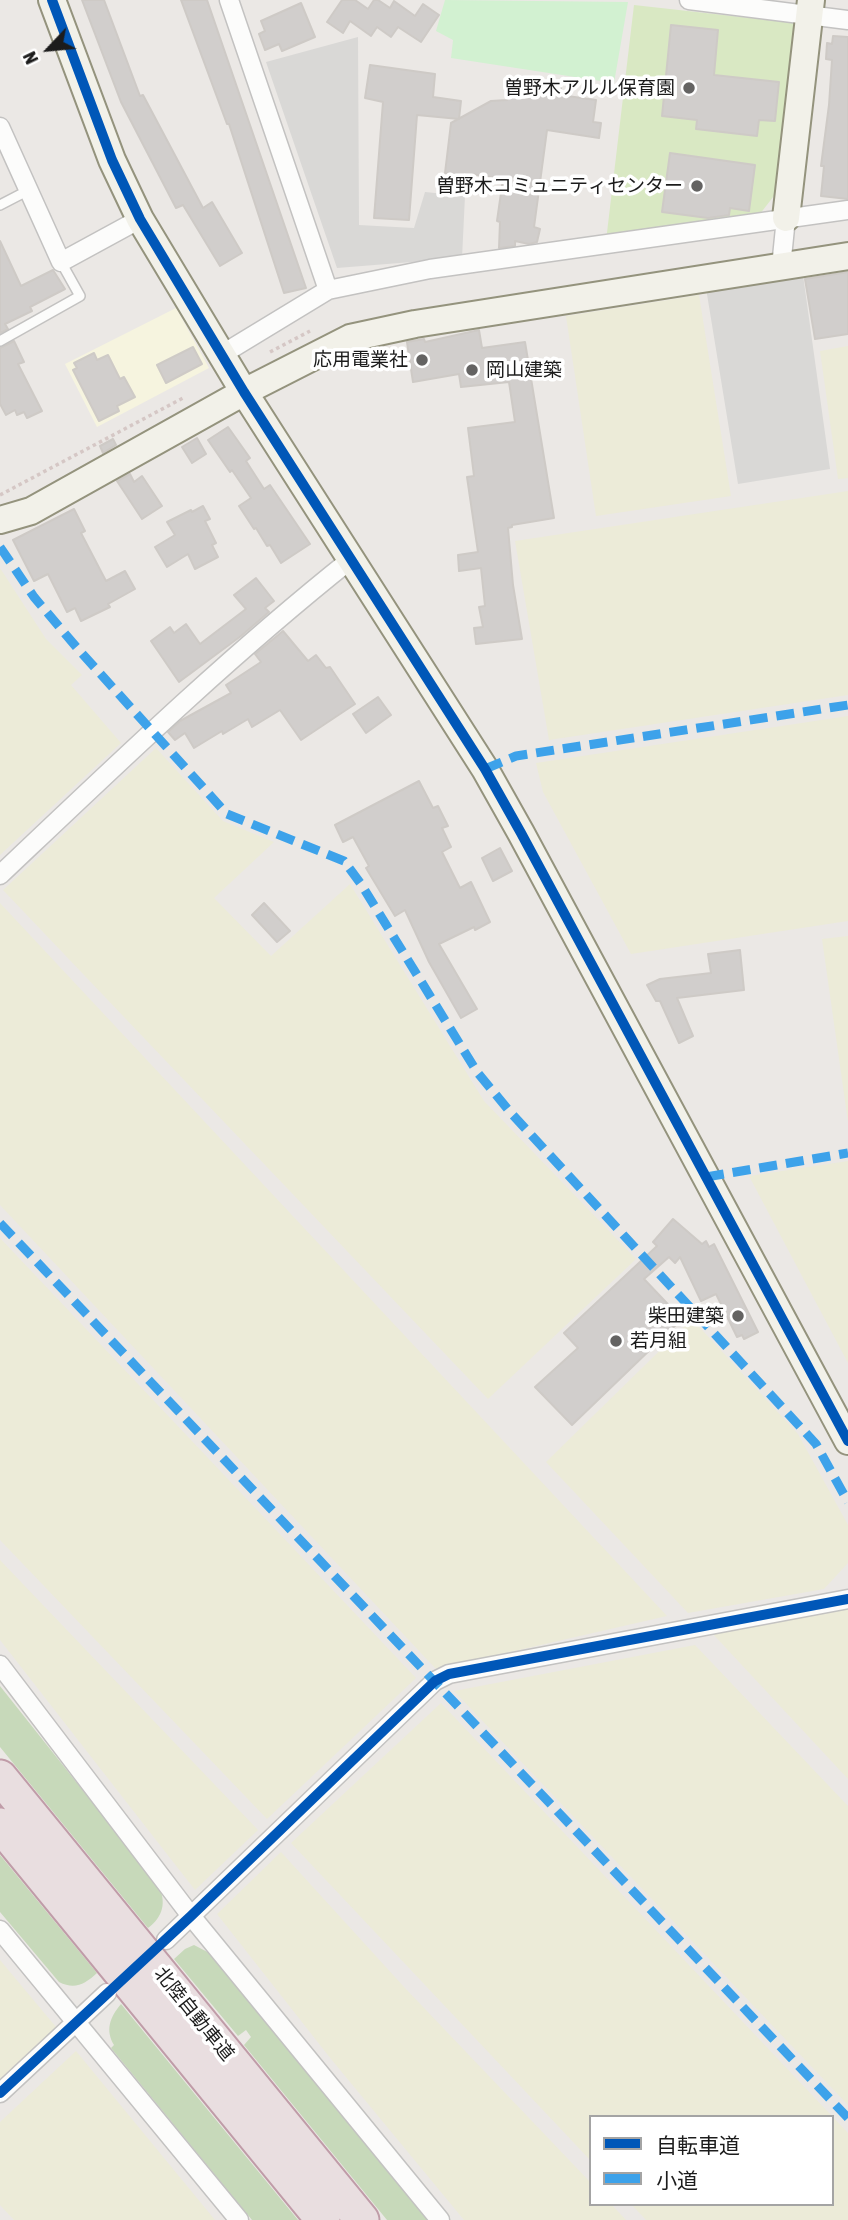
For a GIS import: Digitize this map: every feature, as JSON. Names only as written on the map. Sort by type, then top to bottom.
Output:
[{"type":"highway","name":"北陸自動車道","points":[[0,1777],[362,2220]]},
{"type":"highway","name":"北陸自動車道","points":[[0,1825],[323,2220]]},
{"type":"street","points":[[52,0],[112,160],[140,219],[244,392],[485,769],[848,1441]]},
{"type":"street","points":[[229,0],[328,290]]},
{"type":"street","points":[[689,0],[810,8],[848,20]]},
{"type":"street","points":[[781,267],[810,8]]},
{"type":"street","points":[[0,127],[61,262],[140,219]]},
{"type":"street","points":[[221,355],[328,290],[430,269],[848,210]]},
{"type":"street","points":[[0,520],[31,511],[244,392],[350,338],[415,324],[848,256]]},
{"type":"street","points":[[0,876],[152,731],[304,597],[351,560]]},
{"type":"street","points":[[166,1940],[435,1681],[449,1675],[848,1599]]},
{"type":"street","points":[[0,1665],[191,1916],[440,2220]]},
{"type":"street","points":[[0,1930],[239,2220]]},
{"type":"street","points":[[0,2093],[107,1993]]},
{"type":"lane","points":[[0,205],[29,190]]},
{"type":"lane","points":[[0,341],[80,296],[61,262]]},
{"type":"shaded area","points":[[358,37],[359,225],[414,228],[425,192],[465,196],[462,258],[337,268],[266,62]]},
{"type":"shaded area","points":[[802,268],[830,469],[738,484],[705,282]]},
{"type":"shaded area","points":[[176,308],[209,368],[97,427],[65,364]]},
{"type":"green space","points":[[445,0],[628,2],[614,83],[451,58],[453,40],[436,31]]},
{"type":"green space","points":[[634,5],[795,23],[777,192],[756,219],[606,241]]},
{"type":"green space","points":[[699,295],[731,496],[596,516],[566,316]]},
{"type":"green space","points":[[848,346],[848,478],[838,479],[820,351]]},
{"type":"green space","points":[[848,491],[848,695],[549,740],[515,541]]},
{"type":"green space","points":[[0,568],[46,639],[82,675],[71,685],[121,743],[0,855]]},
{"type":"green space","points":[[848,716],[848,921],[631,954],[543,792],[536,763]]},
{"type":"green space","points":[[156,748],[223,821],[274,842],[214,898],[271,956],[350,884],[484,1101],[636,1259],[488,1399],[3,890]]},
{"type":"green space","points":[[0,903],[667,1616],[436,1669],[0,1205]]},
{"type":"green space","points":[[848,936],[848,1122],[822,939]]},
{"type":"green space","points":[[848,1161],[848,1363],[749,1176]]},
{"type":"green space","points":[[0,1238],[416,1678],[267,1819],[0,1540]]},
{"type":"green space","points":[[692,1319],[798,1434],[848,1525],[848,1563],[824,1589],[688,1613],[546,1462]]},
{"type":"green space","points":[[0,1560],[258,1830],[195,1890],[0,1640]]},
{"type":"green space","points":[[848,1607],[848,1779],[712,1633]]},
{"type":"green space","points":[[695,1645],[848,1806],[848,2105],[454,1691]]},
{"type":"green space","points":[[0,1686],[158,1885],[162,1909],[148,1928],[0,1747]]},
{"type":"green space","points":[[441,1703],[831,2115],[589,2115],[589,2159],[291,1843]]},
{"type":"green space","points":[[281,1852],[405,1988],[589,2181],[589,2206],[613,2206],[626,2220],[464,2220],[331,2059],[217,1914]]},
{"type":"green space","points":[[0,1855],[97,1973],[88,1980],[75,1986],[59,1982],[0,1912]]},
{"type":"green space","points":[[194,1945],[219,1958],[429,2220],[387,2220],[244,2045],[251,2037],[246,2030],[238,2036],[174,1959]]},
{"type":"green space","points":[[0,1960],[56,2027],[0,2079]]},
{"type":"green space","points":[[121,2004],[298,2220],[252,2220],[111,2048],[114,2045],[110,2024]]},
{"type":"green space","points":[[76,2051],[215,2220],[14,2220],[0,2205],[0,2122]]},
{"type":"green space","points":[[834,2118],[848,2133],[848,2220],[646,2220],[633,2206],[834,2206]]},
{"type":"building","points":[[82,0],[104,0],[140,96],[143,95],[203,208],[212,202],[242,253],[220,266],[183,205],[176,208],[121,102]]},
{"type":"building","points":[[181,0],[207,0],[306,288],[284,293],[229,124]]},
{"type":"building","points":[[342,0],[355,0],[368,9],[374,0],[390,8],[394,1],[415,16],[423,4],[439,15],[421,42],[398,27],[391,37],[377,27],[371,36],[350,21],[343,33],[327,22]]},
{"type":"building","points":[[301,3],[315,37],[282,51],[279,44],[265,50],[259,34],[265,31],[261,21]]},
{"type":"building","points":[[671,25],[718,30],[714,75],[779,82],[775,121],[759,120],[757,136],[696,129],[697,120],[662,116]]},
{"type":"building","points":[[833,36],[848,37],[848,199],[821,196],[824,166],[821,166],[832,60],[826,59],[827,43],[832,44]]},
{"type":"building","points":[[370,65],[435,74],[433,97],[461,101],[459,119],[417,115],[409,220],[374,218],[383,102],[365,98]]},
{"type":"building","points":[[510,80],[561,87],[560,95],[596,100],[593,122],[601,123],[599,138],[547,130],[534,227],[540,229],[537,242],[529,244],[515,241],[515,246],[499,248],[500,222],[497,221],[503,179],[445,173],[451,123],[491,101],[507,100]]},
{"type":"building","points":[[670,153],[755,165],[749,211],[730,208],[729,215],[708,218],[662,212]]},
{"type":"building","points":[[0,241],[21,286],[53,270],[65,289],[30,307],[32,311],[5,324],[8,329],[0,333]]},
{"type":"building","points":[[848,272],[848,334],[815,339],[805,279]]},
{"type":"building","points":[[479,330],[482,348],[525,342],[554,518],[508,528],[513,585],[522,639],[476,644],[474,628],[483,627],[479,607],[485,606],[481,568],[459,571],[458,555],[478,552],[467,477],[474,476],[468,428],[515,422],[509,382],[461,387],[459,374],[413,382],[407,342],[424,339],[425,342]]},
{"type":"building","points":[[14,341],[24,362],[18,364],[42,411],[27,418],[24,412],[17,415],[15,410],[6,415],[0,404],[0,348]]},
{"type":"building","points":[[193,347],[202,364],[166,383],[157,365]]},
{"type":"building","points":[[94,353],[97,360],[108,355],[120,379],[124,377],[135,397],[117,406],[119,411],[99,421],[73,370],[77,368],[74,363]]},
{"type":"building","points":[[228,427],[250,458],[246,461],[264,489],[270,485],[310,544],[281,563],[239,506],[251,498],[208,440]]},
{"type":"building","points":[[197,438],[206,454],[192,463],[182,447]]},
{"type":"building","points":[[113,439],[116,445],[103,453],[100,446]]},
{"type":"building","points":[[130,474],[134,482],[142,476],[162,506],[142,519],[117,481]]},
{"type":"building","points":[[203,506],[210,519],[205,521],[216,543],[212,545],[218,557],[195,569],[188,554],[167,567],[155,547],[175,535],[167,522]]},
{"type":"building","points":[[74,509],[85,531],[81,533],[106,581],[125,571],[135,589],[108,604],[110,607],[81,621],[75,608],[67,612],[48,574],[34,581],[13,540]]},
{"type":"building","points":[[256,578],[274,601],[265,608],[269,612],[179,682],[151,641],[170,627],[174,633],[186,624],[200,644],[246,609],[234,595]]},
{"type":"building","points":[[283,631],[308,661],[316,655],[326,668],[330,667],[355,704],[301,740],[280,710],[252,727],[248,719],[194,748],[185,733],[175,740],[168,732],[180,721],[231,693],[226,685],[261,662],[255,654]]},
{"type":"building","points":[[378,697],[391,715],[366,733],[353,714]]},
{"type":"building","points":[[419,781],[433,808],[438,806],[448,826],[442,828],[451,847],[442,852],[460,888],[471,882],[490,922],[439,944],[477,1009],[461,1018],[429,962],[405,910],[395,916],[366,868],[369,866],[353,837],[343,842],[335,825]]},
{"type":"building","points":[[500,848],[512,871],[493,881],[482,858]]},
{"type":"building","points":[[264,903],[290,931],[277,942],[252,915]]},
{"type":"building","points":[[740,950],[744,990],[677,998],[693,1036],[679,1043],[660,1001],[656,1001],[647,985],[660,979],[711,973],[708,954]]},
{"type":"building","name":"若月組","points":[[673,1219],[702,1244],[706,1241],[709,1247],[714,1244],[758,1332],[744,1339],[742,1335],[737,1337],[716,1294],[701,1301],[680,1257],[675,1263],[669,1257],[644,1279],[682,1319],[572,1425],[535,1387],[578,1348],[564,1333],[657,1246],[653,1242]]},
{"type":"marked path","points":[[0,547],[34,597],[78,649],[227,814],[344,861],[361,884],[477,1072],[511,1113],[816,1444],[848,1502]]},
{"type":"marked path","points":[[485,769],[516,756],[848,705]]},
{"type":"marked path","points":[[706,1177],[848,1153]]},
{"type":"marked path","points":[[0,1223],[848,2118]]},
{"type":"cycle path","points":[[52,0],[112,160],[140,219],[244,392],[485,769],[848,1441]]},
{"type":"cycle path","points":[[0,2093],[191,1916],[435,1681],[449,1674],[848,1599]]},
{"type":"place","name":"曽野木アルル保育園","points":[[689,88]]},
{"type":"place","name":"曽野木コミュニティセンター","points":[[697,186]]},
{"type":"place","name":"応用電業社","points":[[422,360]]},
{"type":"place","name":"岡山建築","points":[[472,370]]},
{"type":"place","name":"柴田建築","points":[[738,1316]]},
{"type":"place","name":"若月組","points":[[616,1341]]}]
